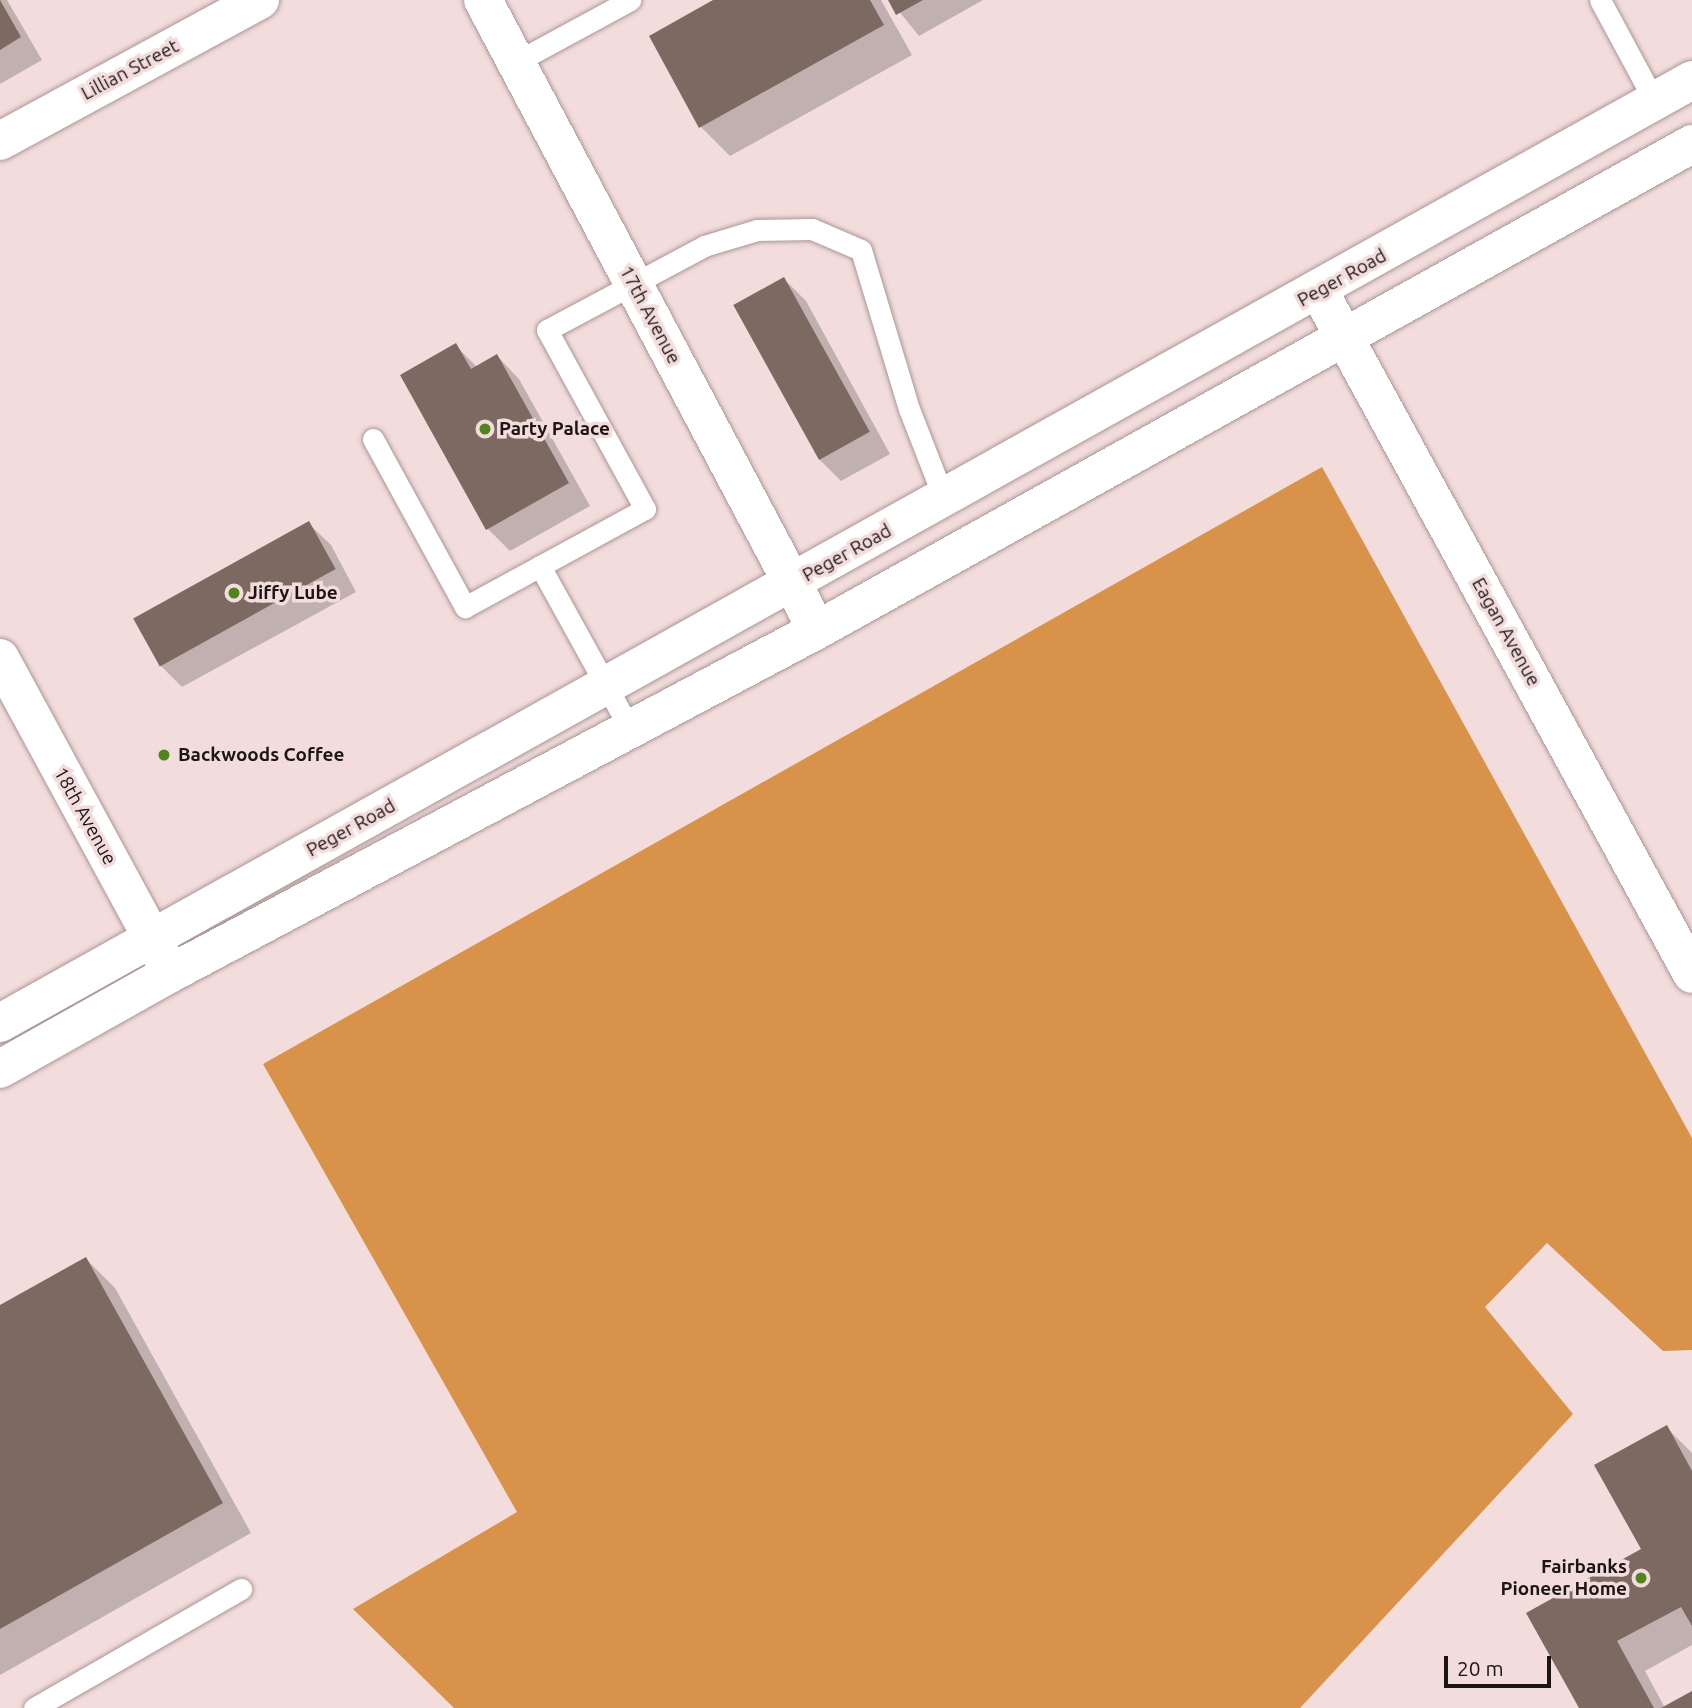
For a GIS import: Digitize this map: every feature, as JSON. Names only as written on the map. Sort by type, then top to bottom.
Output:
[{"type":"main road","name":"Lillian Street","points":[[0,141],[260,0]]},
{"type":"main road","name":"17th Avenue","points":[[483,0],[817,630]]},
{"type":"main road","name":"Peger Road","points":[[0,1023],[1319,291],[1692,80]]},
{"type":"main road","points":[[0,1069],[171,973],[817,630],[1346,340],[1692,144]]},
{"type":"main road","name":"Eagan Avenue","points":[[1319,291],[1692,974]]},
{"type":"main road","name":"18th Avenue","points":[[0,658],[171,973]]},
{"type":"lane","points":[[516,62],[630,0]]},
{"type":"lane","points":[[1600,0],[1655,102]]},
{"type":"lane","points":[[373,439],[465,607],[645,509],[547,330],[704,246],[757,230],[812,229],[861,250],[909,409],[944,499]]},
{"type":"lane","points":[[540,566],[630,729]]},
{"type":"lane","points":[[34,1708],[241,1589]]},
{"type":"shaded area","points":[[1322,467],[1692,1138],[1692,1350],[1663,1351],[1547,1243],[1485,1307],[1573,1414],[1300,1708],[454,1708],[353,1609],[517,1512],[263,1064]]},
{"type":"building","points":[[0,0],[21,37],[0,50]]},
{"type":"building","points":[[713,0],[870,0],[884,25],[699,128],[649,36]]},
{"type":"building","points":[[888,0],[923,0],[896,15]]},
{"type":"building","points":[[784,277],[870,432],[819,460],[733,305]]},
{"type":"building","name":"Party Palace","points":[[456,343],[471,369],[497,354],[569,483],[486,530],[400,375]]},
{"type":"building","name":"Jiffy Lube","points":[[309,521],[336,569],[160,667],[133,618]]},
{"type":"building","points":[[86,1257],[223,1503],[0,1629],[0,1305]]},
{"type":"building","name":"Fairbanks Pioneer Home","points":[[1667,1425],[1692,1471],[1692,1626],[1681,1607],[1617,1641],[1654,1708],[1579,1708],[1526,1613],[1641,1549],[1594,1465]]},
{"type":"building","points":[[1692,1691],[1692,1708],[1661,1708]]},
{"type":"place","name":"Party Palace","points":[[485,429]]},
{"type":"place","name":"Jiffy Lube","points":[[234,593]]},
{"type":"place","name":"Backwoods Coffee","points":[[164,755]]},
{"type":"place","name":"Fairbanks Pioneer Home","points":[[1641,1578]]}]
